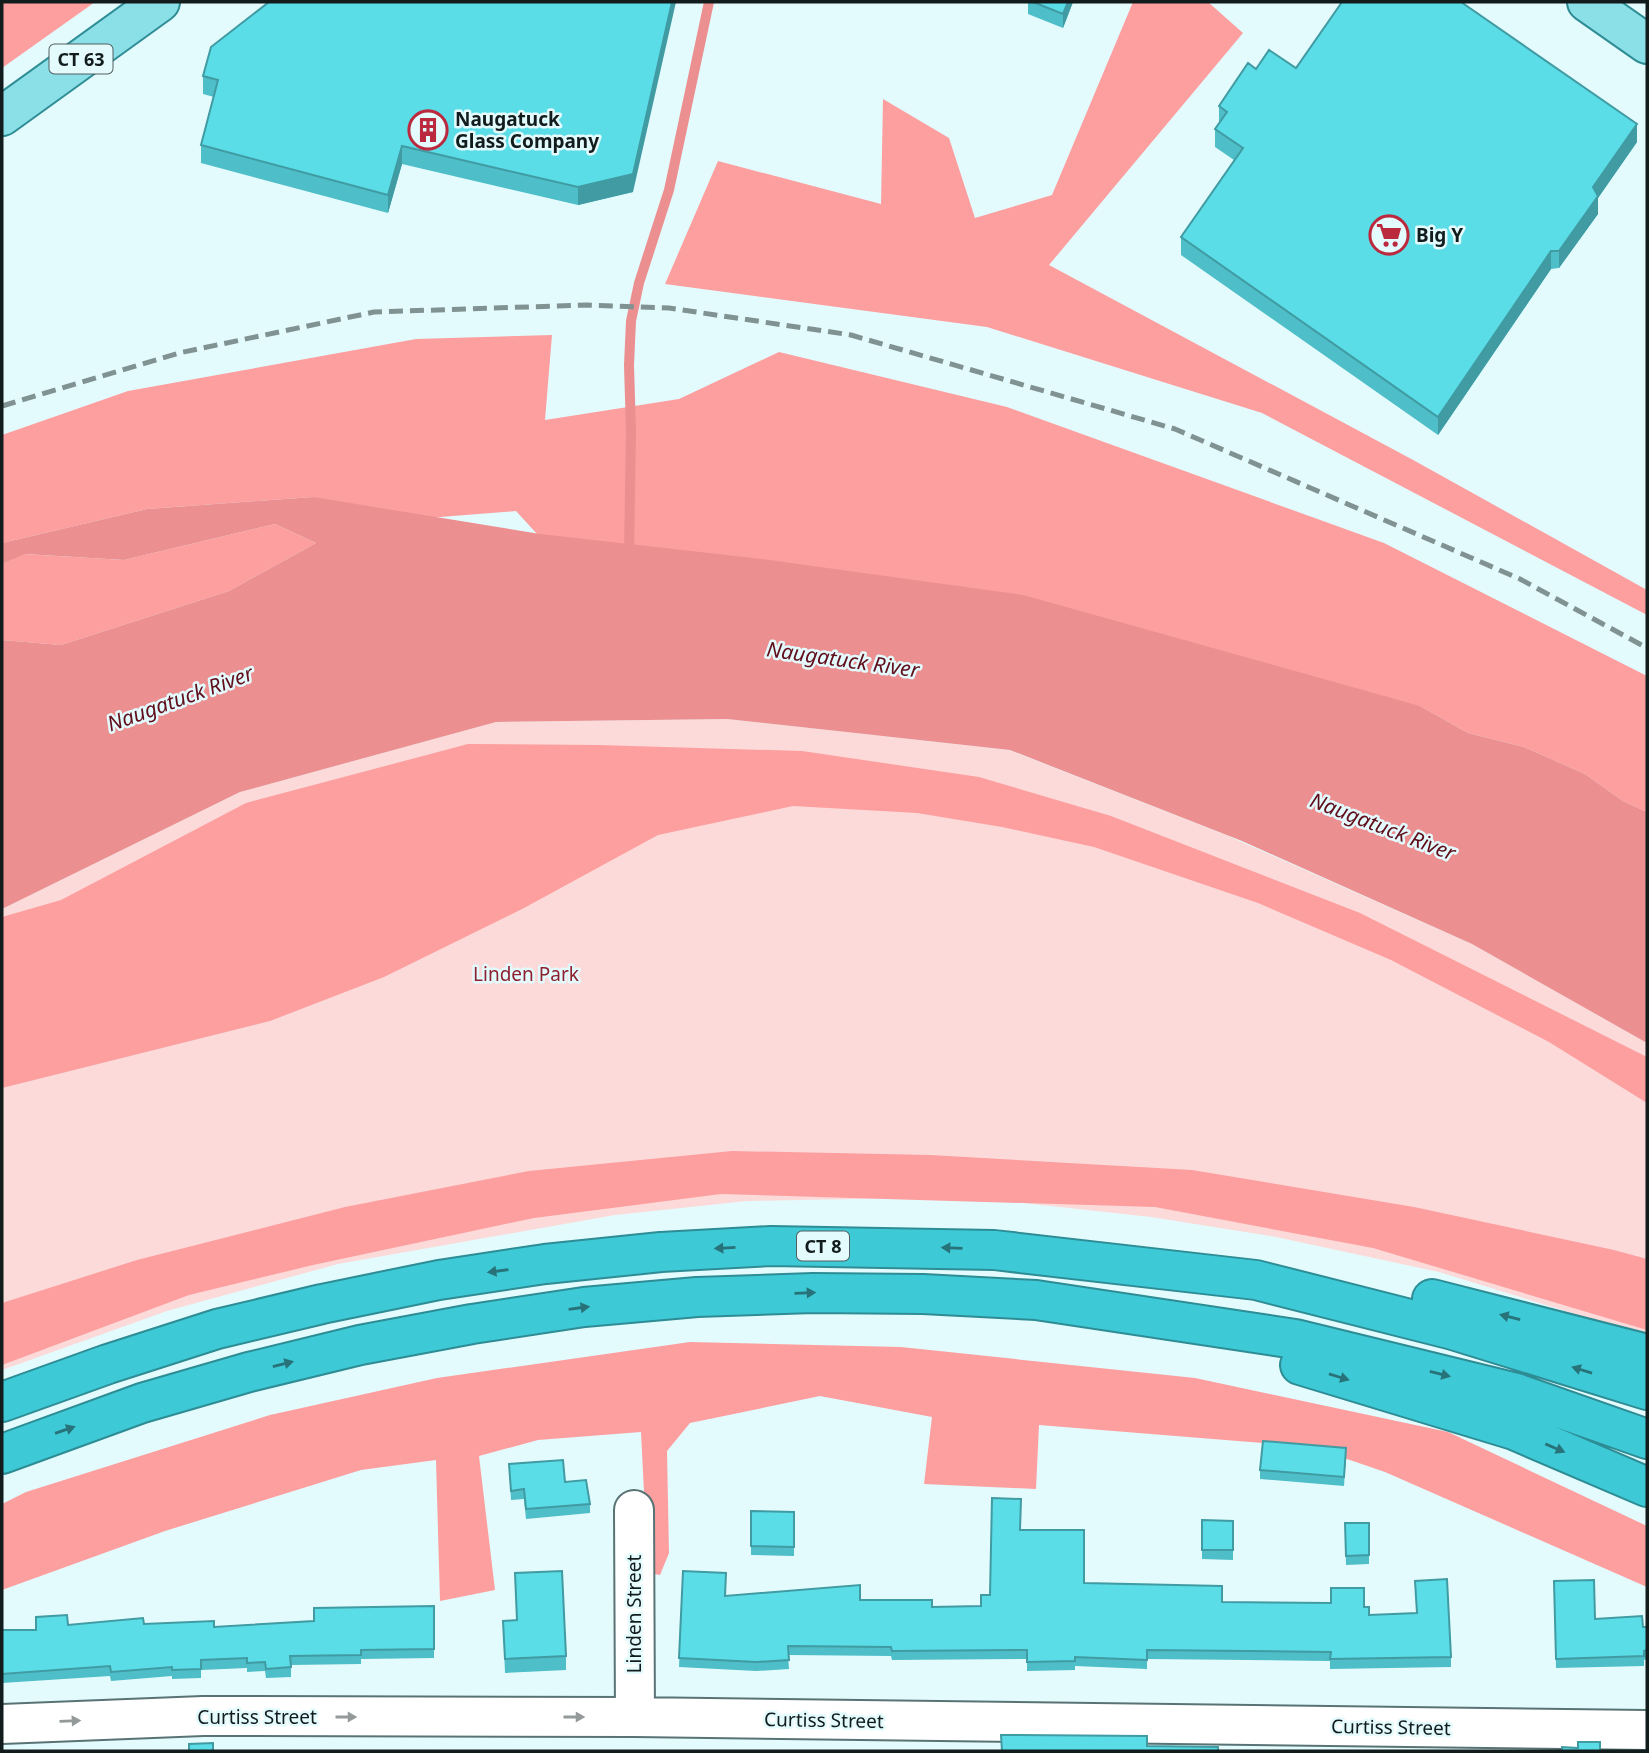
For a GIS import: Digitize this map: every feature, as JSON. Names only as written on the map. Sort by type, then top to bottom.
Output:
[{"type":"highway","name":"CT 8","points":[[2,1402],[217,1329],[439,1280],[545,1264],[662,1252],[771,1246],[994,1250],[1256,1280],[1453,1330],[1647,1390]]},
{"type":"highway","points":[[994,1250],[1210,1260],[1320,1273],[1509,1317],[1647,1354]]},
{"type":"highway","points":[[2,1454],[142,1403],[249,1372],[360,1345],[584,1307],[788,1293],[923,1294],[1036,1300],[1295,1339],[1516,1393],[1647,1439]]},
{"type":"highway","points":[[1036,1300],[1282,1359],[1514,1430],[1647,1487]]},
{"type":"main road","name":"CT 63","points":[[2,116],[160,2]]},
{"type":"main road","points":[[1587,2],[1647,44]]},
{"type":"street","name":"Linden Street","points":[[620,1728],[634,1510]]},
{"type":"street","name":"Curtiss Street","points":[[2,1724],[203,1716],[620,1728],[1638,1737]]},
{"type":"green space","name":"Linden Park","points":[[727,719],[1009,750],[1226,835],[1472,944],[1647,1043],[1647,1336],[1439,1272],[1276,1237],[1151,1217],[1014,1202],[912,1198],[747,1201],[615,1215],[338,1264],[167,1311],[2,1370],[2,909],[240,792],[496,722]]},
{"type":"shaded area","points":[[2,2],[95,2],[2,68]]},
{"type":"shaded area","points":[[1133,2],[1208,2],[1243,33],[1049,265],[1415,461],[1647,590],[1647,615],[1262,413],[987,327],[665,284],[718,161],[881,204],[883,99],[949,138],[975,218],[1052,195]]},
{"type":"shaded area","points":[[552,335],[545,420],[679,399],[779,352],[1007,407],[1384,543],[1647,676],[1647,812],[1623,801],[1585,774],[1524,747],[1468,733],[1420,706],[570,570],[516,511],[377,522],[313,497],[147,509],[2,543],[2,435],[128,391],[416,339]]},
{"type":"shaded area","points":[[275,524],[316,543],[229,591],[61,645],[2,640],[2,564],[24,554],[124,560]]},
{"type":"shaded area","points":[[468,744],[802,751],[979,777],[1111,816],[1360,913],[1647,1057],[1647,1103],[1549,1042],[1391,960],[1258,903],[1094,847],[1002,827],[917,813],[793,806],[658,835],[524,908],[384,977],[270,1021],[2,1088],[2,917],[61,900],[246,803]]},
{"type":"shaded area","points":[[732,1151],[930,1155],[1192,1170],[1414,1207],[1647,1259],[1647,1330],[1373,1248],[1155,1207],[721,1194],[534,1218],[313,1265],[189,1295],[2,1365],[2,1303],[137,1260],[345,1207],[529,1171]]},
{"type":"shaded area","points":[[690,1342],[901,1347],[1195,1378],[1448,1432],[1647,1526],[1647,1587],[1385,1472],[1312,1447],[1039,1425],[1036,1489],[924,1484],[932,1417],[820,1396],[690,1423],[667,1451],[669,1553],[660,1575],[648,1573],[641,1432],[538,1440],[479,1456],[495,1590],[440,1601],[436,1460],[361,1470],[165,1531],[2,1590],[2,1504],[26,1492],[270,1415],[437,1378]]},
{"type":"water","name":"Naugatuck River","points":[[313,497],[540,534],[762,559],[1023,595],[1420,706],[1468,733],[1524,747],[1585,774],[1623,801],[1647,812],[1647,1043],[1472,944],[1242,841],[1010,750],[727,719],[496,722],[240,792],[2,909],[2,640],[61,645],[229,591],[316,543],[275,524],[124,560],[25,554],[2,564],[2,543],[147,509]]},
{"type":"building","name":"Naugatuck Glass Company","points":[[269,2],[672,2],[633,174],[578,187],[402,146],[388,195],[201,145],[218,80],[203,76],[211,47]]},
{"type":"building","points":[[1033,2],[1068,2],[1063,14]]},
{"type":"building","name":"Big Y","points":[[1342,2],[1461,2],[1637,124],[1593,187],[1598,196],[1559,251],[1551,251],[1438,417],[1181,237],[1243,148],[1215,129],[1227,112],[1219,106],[1248,63],[1256,69],[1269,50],[1296,68]]},
{"type":"building","points":[[1263,1441],[1346,1448],[1344,1477],[1260,1470]]},
{"type":"building","points":[[563,1460],[565,1482],[586,1480],[590,1504],[526,1509],[524,1489],[511,1491],[509,1464]]},
{"type":"building","points":[[992,1498],[1021,1499],[1020,1530],[1084,1530],[1084,1583],[1222,1586],[1222,1602],[1331,1603],[1331,1588],[1364,1588],[1364,1607],[1369,1607],[1369,1615],[1417,1613],[1415,1581],[1447,1579],[1451,1657],[1330,1659],[1331,1652],[1147,1650],[1147,1660],[1075,1657],[1075,1661],[1027,1662],[1027,1650],[892,1651],[891,1647],[788,1646],[789,1660],[756,1662],[679,1658],[683,1571],[726,1573],[725,1596],[860,1585],[860,1600],[932,1600],[932,1607],[981,1606],[981,1595],[990,1595]]},
{"type":"building","points":[[751,1511],[794,1512],[794,1547],[751,1546]]},
{"type":"building","points":[[1202,1520],[1233,1521],[1233,1550],[1202,1550]]},
{"type":"building","points":[[1345,1523],[1369,1523],[1369,1555],[1346,1556]]},
{"type":"building","points":[[562,1571],[566,1656],[505,1659],[503,1621],[517,1620],[515,1573]]},
{"type":"building","points":[[1594,1580],[1595,1619],[1642,1616],[1643,1627],[1647,1627],[1647,1650],[1644,1651],[1644,1656],[1556,1659],[1554,1581]]},
{"type":"building","points":[[434,1606],[434,1649],[361,1650],[361,1655],[290,1656],[291,1667],[266,1669],[265,1662],[247,1663],[247,1658],[201,1660],[201,1669],[172,1670],[172,1667],[111,1672],[110,1666],[2,1674],[2,1630],[36,1630],[36,1617],[67,1615],[68,1625],[143,1618],[144,1624],[214,1621],[214,1627],[314,1621],[314,1608]]},
{"type":"building","points":[[1001,1735],[1147,1736],[1147,1746],[1218,1747],[1218,1751],[1002,1751]]},
{"type":"building","points":[[1578,1742],[1600,1742],[1600,1751],[1562,1751],[1562,1747],[1578,1748]]},
{"type":"building","points":[[213,1743],[213,1751],[189,1751],[189,1744]]},
{"type":"waterway","points":[[629,555],[631,321],[639,283],[669,190],[709,2]]},
{"type":"railway","points":[[2,406],[179,353],[374,312],[587,305],[669,308],[851,335],[1175,429],[1520,579],[1647,648]]},
{"type":"place","name":"Naugatuck Glass Company","points":[[428,130]]},
{"type":"place","name":"Big Y","points":[[1389,235]]}]
